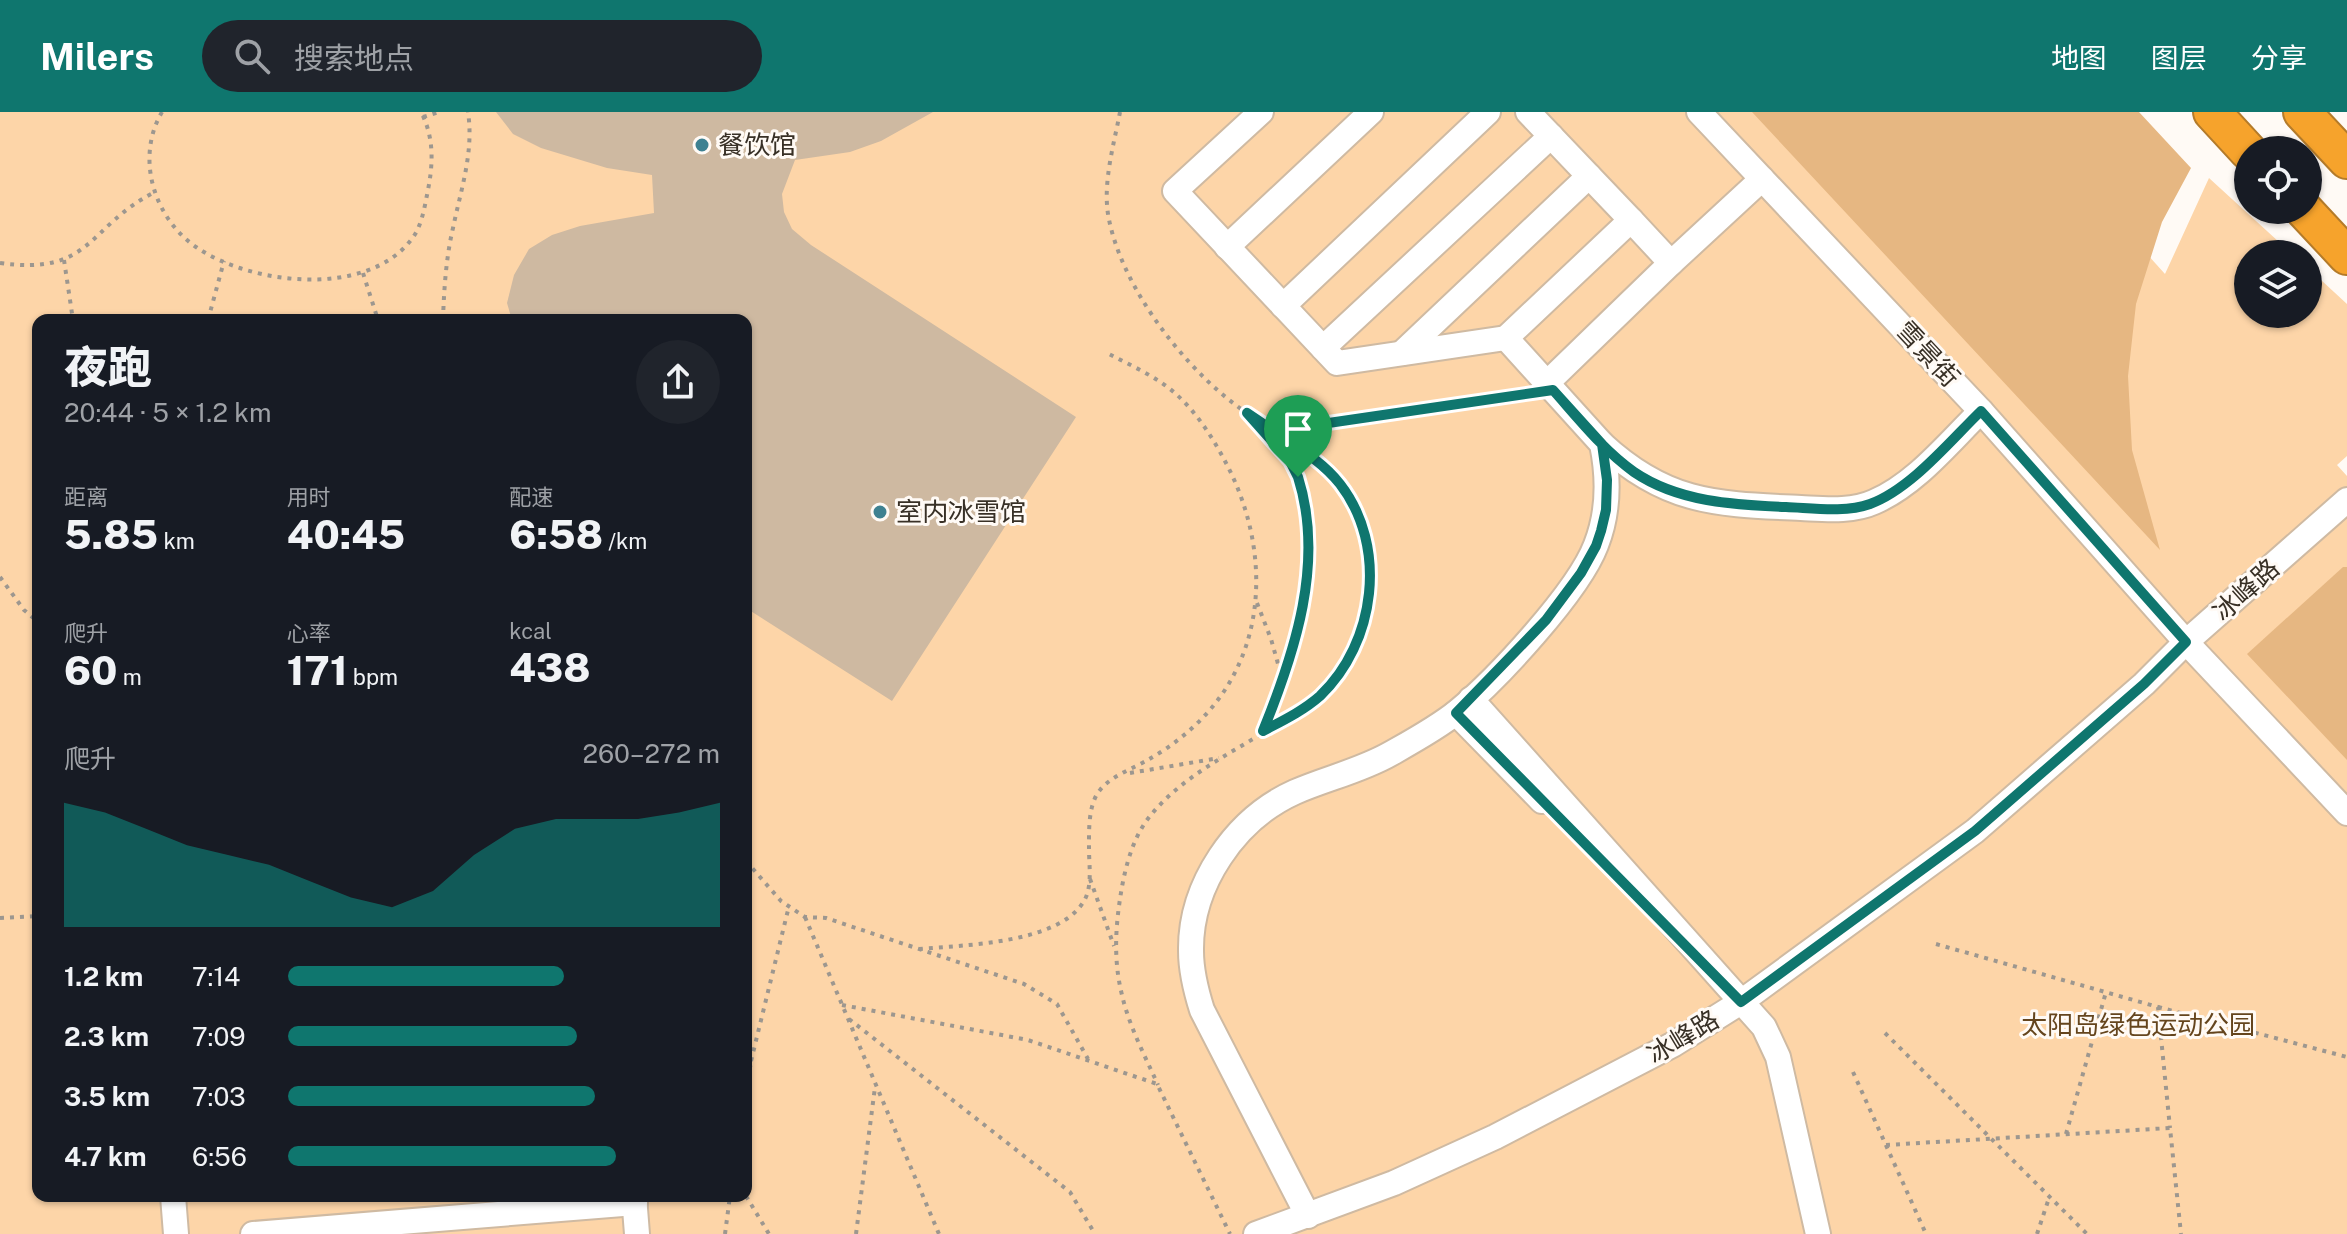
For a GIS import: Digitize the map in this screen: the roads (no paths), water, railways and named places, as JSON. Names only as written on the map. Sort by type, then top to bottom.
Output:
[{"type":"highway","points":[[2212,112],[2234,136]]},
{"type":"highway","points":[[2302,112],[2347,160]]},
{"type":"highway","points":[[2317,224],[2347,256]]},
{"type":"street","points":[[1261,112],[1175,191],[1337,363],[1506,338],[1631,220]]},
{"type":"street","points":[[1227,247],[1371,112]]},
{"type":"street","points":[[1283,306],[1488,112]]},
{"type":"street","points":[[1528,112],[1671,263]]},
{"type":"street","name":"雪景街","points":[[1699,112],[1981,411],[2186,642],[2347,813]]},
{"type":"street","points":[[1323,348],[1551,136]]},
{"type":"street","points":[[1402,353],[1589,176]]},
{"type":"street","points":[[1550,386],[1671,263],[1762,179]]},
{"type":"street","points":[[1506,338],[1602,444],[1635,472],[1684,495],[1748,505],[1857,507],[1882,498],[1914,476],[1981,411]]},
{"type":"street","points":[[1308,1216],[1202,1010],[1195,987],[1191,950],[1200,901],[1223,852],[1261,812],[1292,793],[1370,765],[1464,706],[1546,620],[1596,546],[1606,510],[1607,480],[1602,444]]},
{"type":"street","name":"冰峰路","points":[[1256,1234],[1394,1183],[1495,1137],[1674,1044],[1741,1002],[1975,831],[2144,684],[2186,642],[2347,500]]},
{"type":"street","points":[[1464,706],[1764,1027],[1778,1057],[1818,1234]]},
{"type":"street","points":[[173,1202],[176,1234]]},
{"type":"street","points":[[253,1234],[612,1202]]},
{"type":"street","points":[[634,1202],[637,1234]]},
{"type":"place","name":"餐饮馆","points":[[702,145]]},
{"type":"place","name":"室内冰雪馆","points":[[880,512]]},
{"type":"park label","name":"太阳岛绿色运动公园","points":[[2138,1025]]}]
